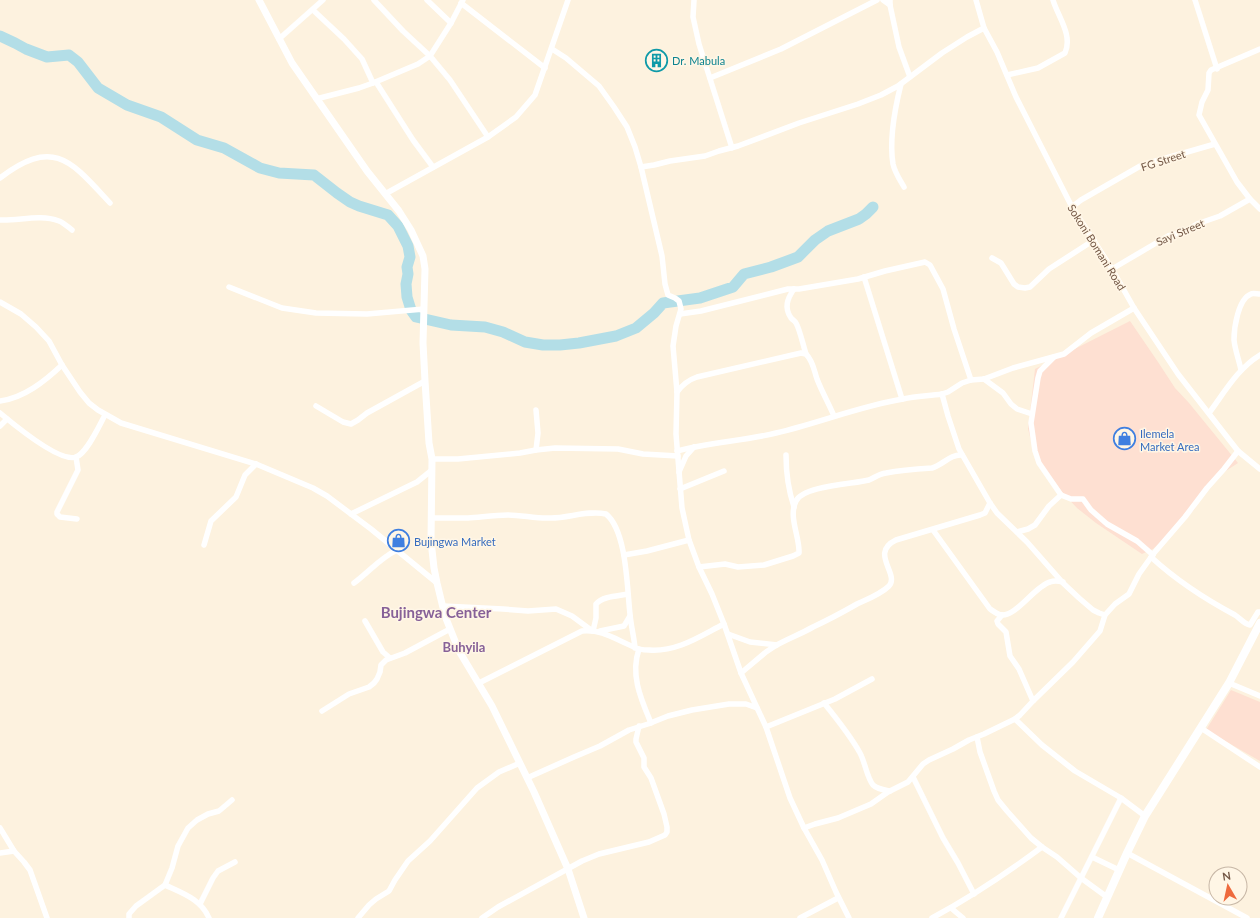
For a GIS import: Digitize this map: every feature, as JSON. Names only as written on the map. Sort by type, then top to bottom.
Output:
[{"type":"main road","points":[[1098,918],[1145,816],[1229,683],[1260,623]]},
{"type":"street","points":[[259,0],[292,63],[367,171],[411,230],[423,256],[424,381],[429,443],[432,460],[432,554],[437,583],[450,629],[459,651],[479,683],[502,726],[534,792],[568,869],[584,918]]},
{"type":"street","points":[[279,39],[323,0]]},
{"type":"street","points":[[374,0],[403,31],[430,56],[450,80],[488,137]]},
{"type":"street","points":[[427,0],[451,23]]},
{"type":"street","points":[[385,194],[488,137],[516,117],[526,107],[535,95],[567,3],[560,0]]},
{"type":"street","points":[[694,0],[693,17],[705,64],[732,148]]},
{"type":"street","points":[[710,78],[781,49],[877,0]]},
{"type":"street","points":[[883,0],[890,2],[899,47],[910,77]]},
{"type":"street","name":"Sokoni Bomani Road","points":[[976,0],[984,28],[1007,75],[1016,98],[1072,207],[1112,269],[1134,308],[1178,374],[1238,451],[1260,469]]},
{"type":"street","points":[[1007,75],[1038,68],[1065,53],[1067,45],[1066,31],[1053,0]]},
{"type":"street","points":[[1195,0],[1217,69]]},
{"type":"street","points":[[316,99],[359,88],[418,64],[430,56],[451,23],[462,2],[545,68]]},
{"type":"street","points":[[313,10],[344,39],[362,59],[374,82],[433,168]]},
{"type":"street","points":[[641,167],[705,156],[719,150],[732,148],[881,95],[901,84],[967,36],[984,28]]},
{"type":"street","points":[[552,49],[566,58],[599,86],[627,127],[636,147],[662,256],[665,284],[668,295],[679,301],[681,309],[676,326],[673,346],[677,392],[676,434],[678,474],[682,508],[690,540],[699,568],[712,594],[728,634],[741,673],[766,727],[790,798],[804,828],[822,860],[838,898],[849,918]]},
{"type":"street","points":[[1260,49],[1217,69],[1211,70],[1209,74],[1208,90],[1202,102],[1199,115],[1237,182],[1260,209]]},
{"type":"street","points":[[901,84],[897,98],[891,145],[893,165],[896,174],[904,187]]},
{"type":"street","name":"FG Street","points":[[1072,207],[1081,200],[1142,165],[1215,144]]},
{"type":"street","points":[[0,178],[11,169],[24,162],[44,156],[53,156],[71,164],[110,203]]},
{"type":"street","name":"Sayi Street","points":[[1112,269],[1168,236],[1182,233],[1197,224],[1220,216],[1250,199]]},
{"type":"street","points":[[0,220],[29,218],[46,219],[59,221],[72,230]]},
{"type":"street","points":[[992,258],[999,261],[1014,284],[1018,287],[1025,288],[1030,286],[1049,269],[1094,240]]},
{"type":"street","points":[[680,314],[701,311],[784,290],[864,277],[907,265],[925,262],[930,265],[943,289],[954,329],[971,380]]},
{"type":"street","points":[[864,277],[902,399]]},
{"type":"street","points":[[229,287],[282,308],[316,313],[367,314],[424,309]]},
{"type":"street","points":[[794,289],[786,303],[787,310],[791,318],[796,323],[806,354],[812,362],[818,380],[834,416]]},
{"type":"street","points":[[1241,370],[1234,341],[1239,308],[1251,294],[1260,294]]},
{"type":"street","points":[[0,302],[21,314],[36,327],[49,341],[62,365],[89,403],[105,415],[121,423],[256,464],[314,488],[351,514],[437,583]]},
{"type":"street","points":[[432,460],[458,460],[555,448],[612,448],[624,449],[643,454],[677,453],[694,447],[776,433],[834,416],[902,399],[942,394],[962,383],[971,380],[984,379],[1013,368],[1054,357],[1068,351],[1091,333],[1134,308]]},
{"type":"street","points":[[677,392],[683,384],[697,377],[801,353],[806,354]]},
{"type":"street","points":[[1209,413],[1241,370],[1260,355]]},
{"type":"street","points":[[1054,357],[1040,371],[1032,414],[1032,433],[1039,463],[1061,495],[1083,499],[1091,510],[1107,524],[1137,542],[1165,569],[1221,609],[1236,616],[1246,625],[1250,625],[1258,612],[1260,612]]},
{"type":"street","points":[[0,401],[25,393],[46,379],[62,365]]},
{"type":"street","points":[[984,379],[1003,393],[1011,404],[1017,409],[1032,414]]},
{"type":"street","points":[[316,406],[343,422],[350,424],[424,381]]},
{"type":"street","points":[[942,394],[958,447],[997,513],[1027,542],[1079,598],[1099,614],[1105,615]]},
{"type":"street","points":[[536,410],[538,433],[536,450]]},
{"type":"street","points":[[0,413],[45,447],[61,455],[72,458],[80,455],[92,441],[105,415]]},
{"type":"street","points":[[0,426],[8,419]]},
{"type":"street","points":[[678,474],[686,456],[694,447]]},
{"type":"street","points":[[804,828],[838,818],[878,800],[890,791],[908,782],[929,760],[1015,719],[1073,662],[1100,631],[1105,615],[1115,604],[1129,594],[1152,556],[1238,451]]},
{"type":"street","points":[[794,507],[796,500],[801,495],[811,491],[824,487],[870,479],[884,473],[932,468],[956,454],[962,455]]},
{"type":"street","points":[[699,568],[725,564],[738,567],[757,566],[776,562],[798,554],[800,550],[795,527],[794,507],[787,482],[786,455]]},
{"type":"street","points":[[76,457],[78,470],[57,514],[60,517],[77,518]]},
{"type":"street","points":[[204,545],[211,521],[236,497],[245,475],[256,464]]},
{"type":"street","points":[[351,514],[417,482],[432,470]]},
{"type":"street","points":[[680,489],[724,471]]},
{"type":"street","points":[[1017,532],[1028,529],[1035,524],[1049,506],[1061,495]]},
{"type":"street","points":[[741,673],[766,652],[777,645],[888,587],[892,581],[892,577],[885,556],[886,550],[890,543],[985,513],[990,503]]},
{"type":"street","points":[[431,518],[468,518],[488,515],[517,515],[528,518],[553,518],[600,513],[606,514],[612,521],[624,555],[630,616],[637,649],[636,677],[641,697],[651,723]]},
{"type":"street","points":[[980,515],[997,513]]},
{"type":"street","points":[[933,530],[990,609],[1002,615]]},
{"type":"street","points":[[624,555],[690,540]]},
{"type":"street","points":[[354,583],[364,576],[384,557],[397,550]]},
{"type":"street","points":[[1033,701],[1019,669],[1010,656],[1006,632],[997,621],[1002,615],[1012,612],[1041,587],[1050,582],[1063,582]]},
{"type":"street","points":[[594,631],[596,604],[610,598],[628,594]]},
{"type":"street","points":[[443,606],[503,608],[528,611],[556,609],[572,616],[594,631],[637,649],[666,650],[676,648],[724,624]]},
{"type":"street","points":[[479,683],[582,631],[610,630],[624,626],[630,616]]},
{"type":"street","points":[[365,621],[383,652],[390,658]]},
{"type":"street","points":[[322,711],[349,694],[369,687],[374,683],[383,662],[450,629]]},
{"type":"street","points":[[728,634],[750,642],[777,645]]},
{"type":"street","points":[[766,727],[835,699],[872,679]]},
{"type":"street","points":[[1229,683],[1260,696]]},
{"type":"street","points":[[824,703],[844,728],[856,747],[863,760],[870,781],[874,786],[890,791]]},
{"type":"street","points":[[527,778],[574,756],[600,746],[620,734],[680,712],[729,704],[746,704],[757,708]]},
{"type":"street","points":[[1015,719],[1042,745],[1074,771],[1121,798],[1145,816]]},
{"type":"street","points":[[482,918],[498,907],[582,861],[599,854],[649,842],[665,835],[667,832],[667,827],[657,794],[651,778],[644,767],[644,758],[636,742],[639,726]]},
{"type":"street","points":[[1201,728],[1260,767]]},
{"type":"street","points":[[977,737],[980,752],[998,800],[1021,828],[1042,847],[1057,857],[1081,878],[1107,897]]},
{"type":"street","points":[[358,918],[376,899],[389,891],[408,861],[430,841],[477,788],[499,772],[520,763]]},
{"type":"street","points":[[913,778],[943,838],[974,894]]},
{"type":"street","points":[[1061,918],[1121,798]]},
{"type":"street","points":[[129,918],[129,914],[136,906],[165,885],[172,868],[178,846],[188,828],[197,820],[208,814],[219,811],[232,800]]},
{"type":"street","points":[[0,828],[14,851],[30,870],[48,918]]},
{"type":"street","points":[[932,918],[1006,874],[1042,847]]},
{"type":"street","points":[[0,853],[14,851]]},
{"type":"street","points":[[1127,853],[1247,918]]},
{"type":"street","points":[[1092,857],[1119,870]]},
{"type":"street","points":[[200,904],[218,871],[235,862]]},
{"type":"street","points":[[165,885],[200,904],[209,918]]},
{"type":"street","points":[[800,918],[838,898]]},
{"type":"street","points":[[951,908],[963,918]]},
{"type":"shaded area","name":"Ilemela Market Area","points":[[1130,321],[1175,388],[1238,463],[1218,476],[1208,486],[1194,510],[1153,549],[1142,554],[1096,523],[1077,508],[1063,493],[1043,466],[1033,448],[1028,429],[1035,369]]},
{"type":"shaded area","points":[[1231,690],[1260,702],[1260,761],[1206,730]]},
{"type":"waterway","points":[[0,36],[26,49],[47,57],[69,55],[78,62],[98,88],[127,105],[161,117],[197,140],[224,148],[260,168],[279,173],[314,175],[350,202],[388,215],[398,226],[408,246],[410,257],[407,267],[407,297],[411,310],[416,317],[451,325],[485,327],[503,332],[525,342],[543,345],[560,345],[616,336],[636,328],[654,313],[663,303],[700,298],[733,287],[744,274],[771,267],[798,257],[815,240],[828,231],[859,219],[873,207]]},
{"type":"place","name":"Dr. Mabula","points":[[656,60]]},
{"type":"place","name":"Ilemela Market Area","points":[[1124,439]]},
{"type":"place","name":"Bujingwa Market","points":[[399,541]]},
{"type":"district","name":"Bujingwa Center","points":[[436,612]]},
{"type":"district","name":"Buhyila","points":[[464,647]]}]
